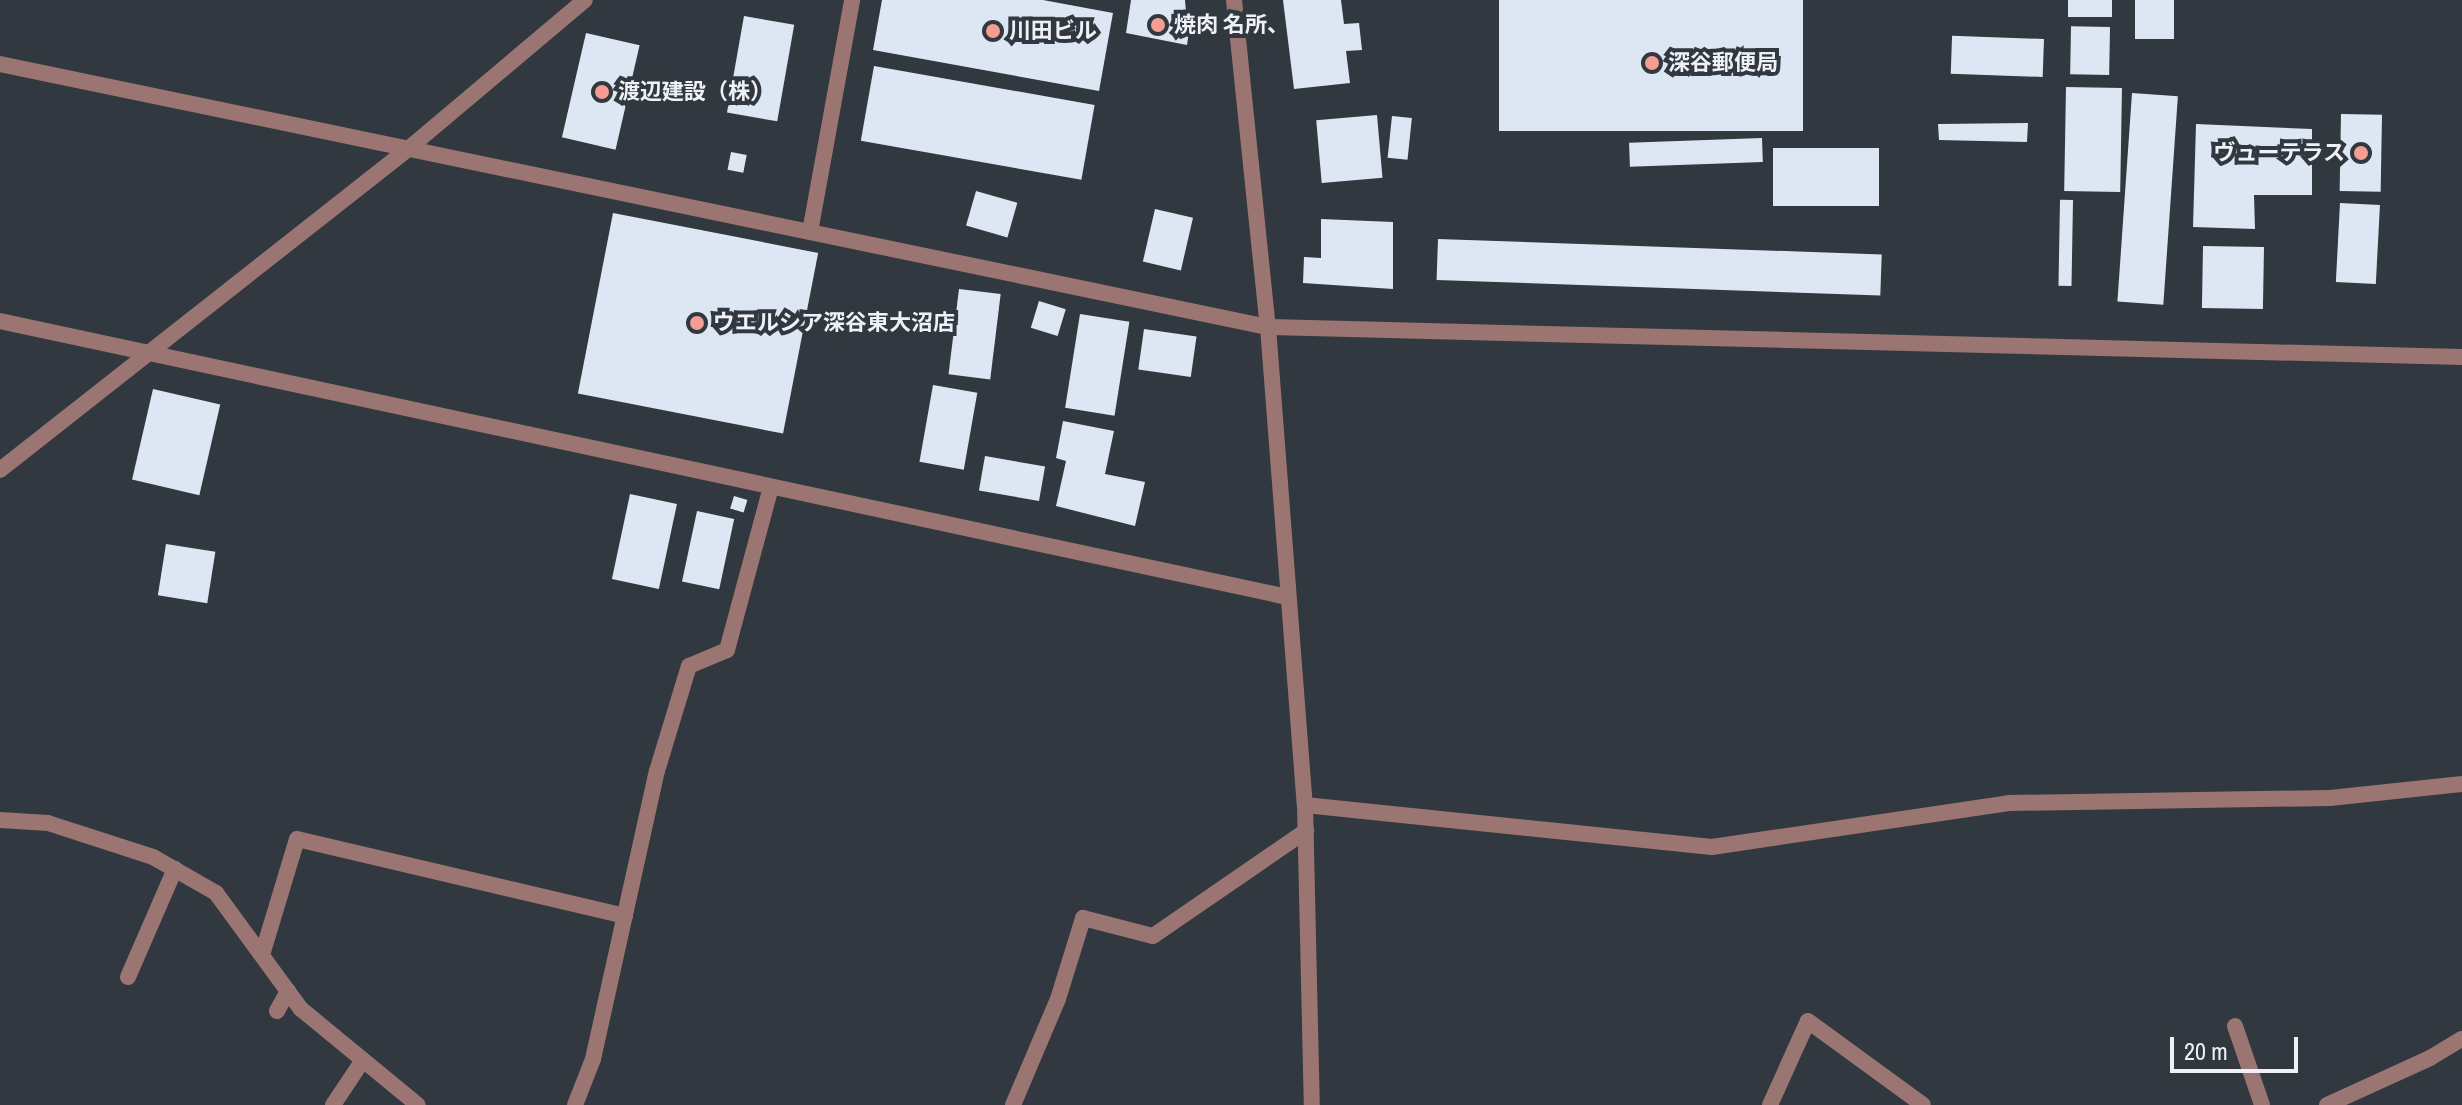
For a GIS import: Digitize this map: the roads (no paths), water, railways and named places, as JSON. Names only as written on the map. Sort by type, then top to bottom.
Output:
[{"type":"street","points":[[0,470],[408,149],[585,0]]},
{"type":"street","points":[[810,232],[852,0]]},
{"type":"street","points":[[1234,0],[1268,327],[1305,805],[1312,1105]]},
{"type":"street","points":[[0,64],[1268,327],[2462,357]]},
{"type":"street","points":[[0,321],[1287,597]]},
{"type":"street","points":[[575,1105],[593,1059],[657,771],[689,666],[727,650],[771,487]]},
{"type":"street","points":[[1305,805],[1712,847],[2009,803],[2330,798],[2462,784]]},
{"type":"street","points":[[0,820],[48,823],[153,857],[216,893],[301,1009],[418,1105]]},
{"type":"street","points":[[1013,1105],[1058,999],[1083,918],[1153,936],[1306,831]]},
{"type":"street","points":[[262,955],[297,839],[625,916]]},
{"type":"street","points":[[128,977],[175,869]]},
{"type":"street","points":[[277,1011],[288,991]]},
{"type":"street","points":[[1770,1105],[1808,1021],[1923,1105]]},
{"type":"street","points":[[2235,1026],[2262,1105]]},
{"type":"street","points":[[2327,1105],[2430,1058],[2462,1039]]},
{"type":"street","points":[[333,1105],[363,1060]]},
{"type":"place","name":"焼肉 名所、","points":[[1158,25]]},
{"type":"place","name":"川田ビル","points":[[993,31]]},
{"type":"place","name":"深谷郵便局","points":[[1652,63]]},
{"type":"place","name":"渡辺建設（株）","points":[[602,92]]},
{"type":"place","name":"ヴューテラス","points":[[2361,153]]},
{"type":"place","name":"ウエルシア深谷東大沼店","points":[[697,323]]}]
